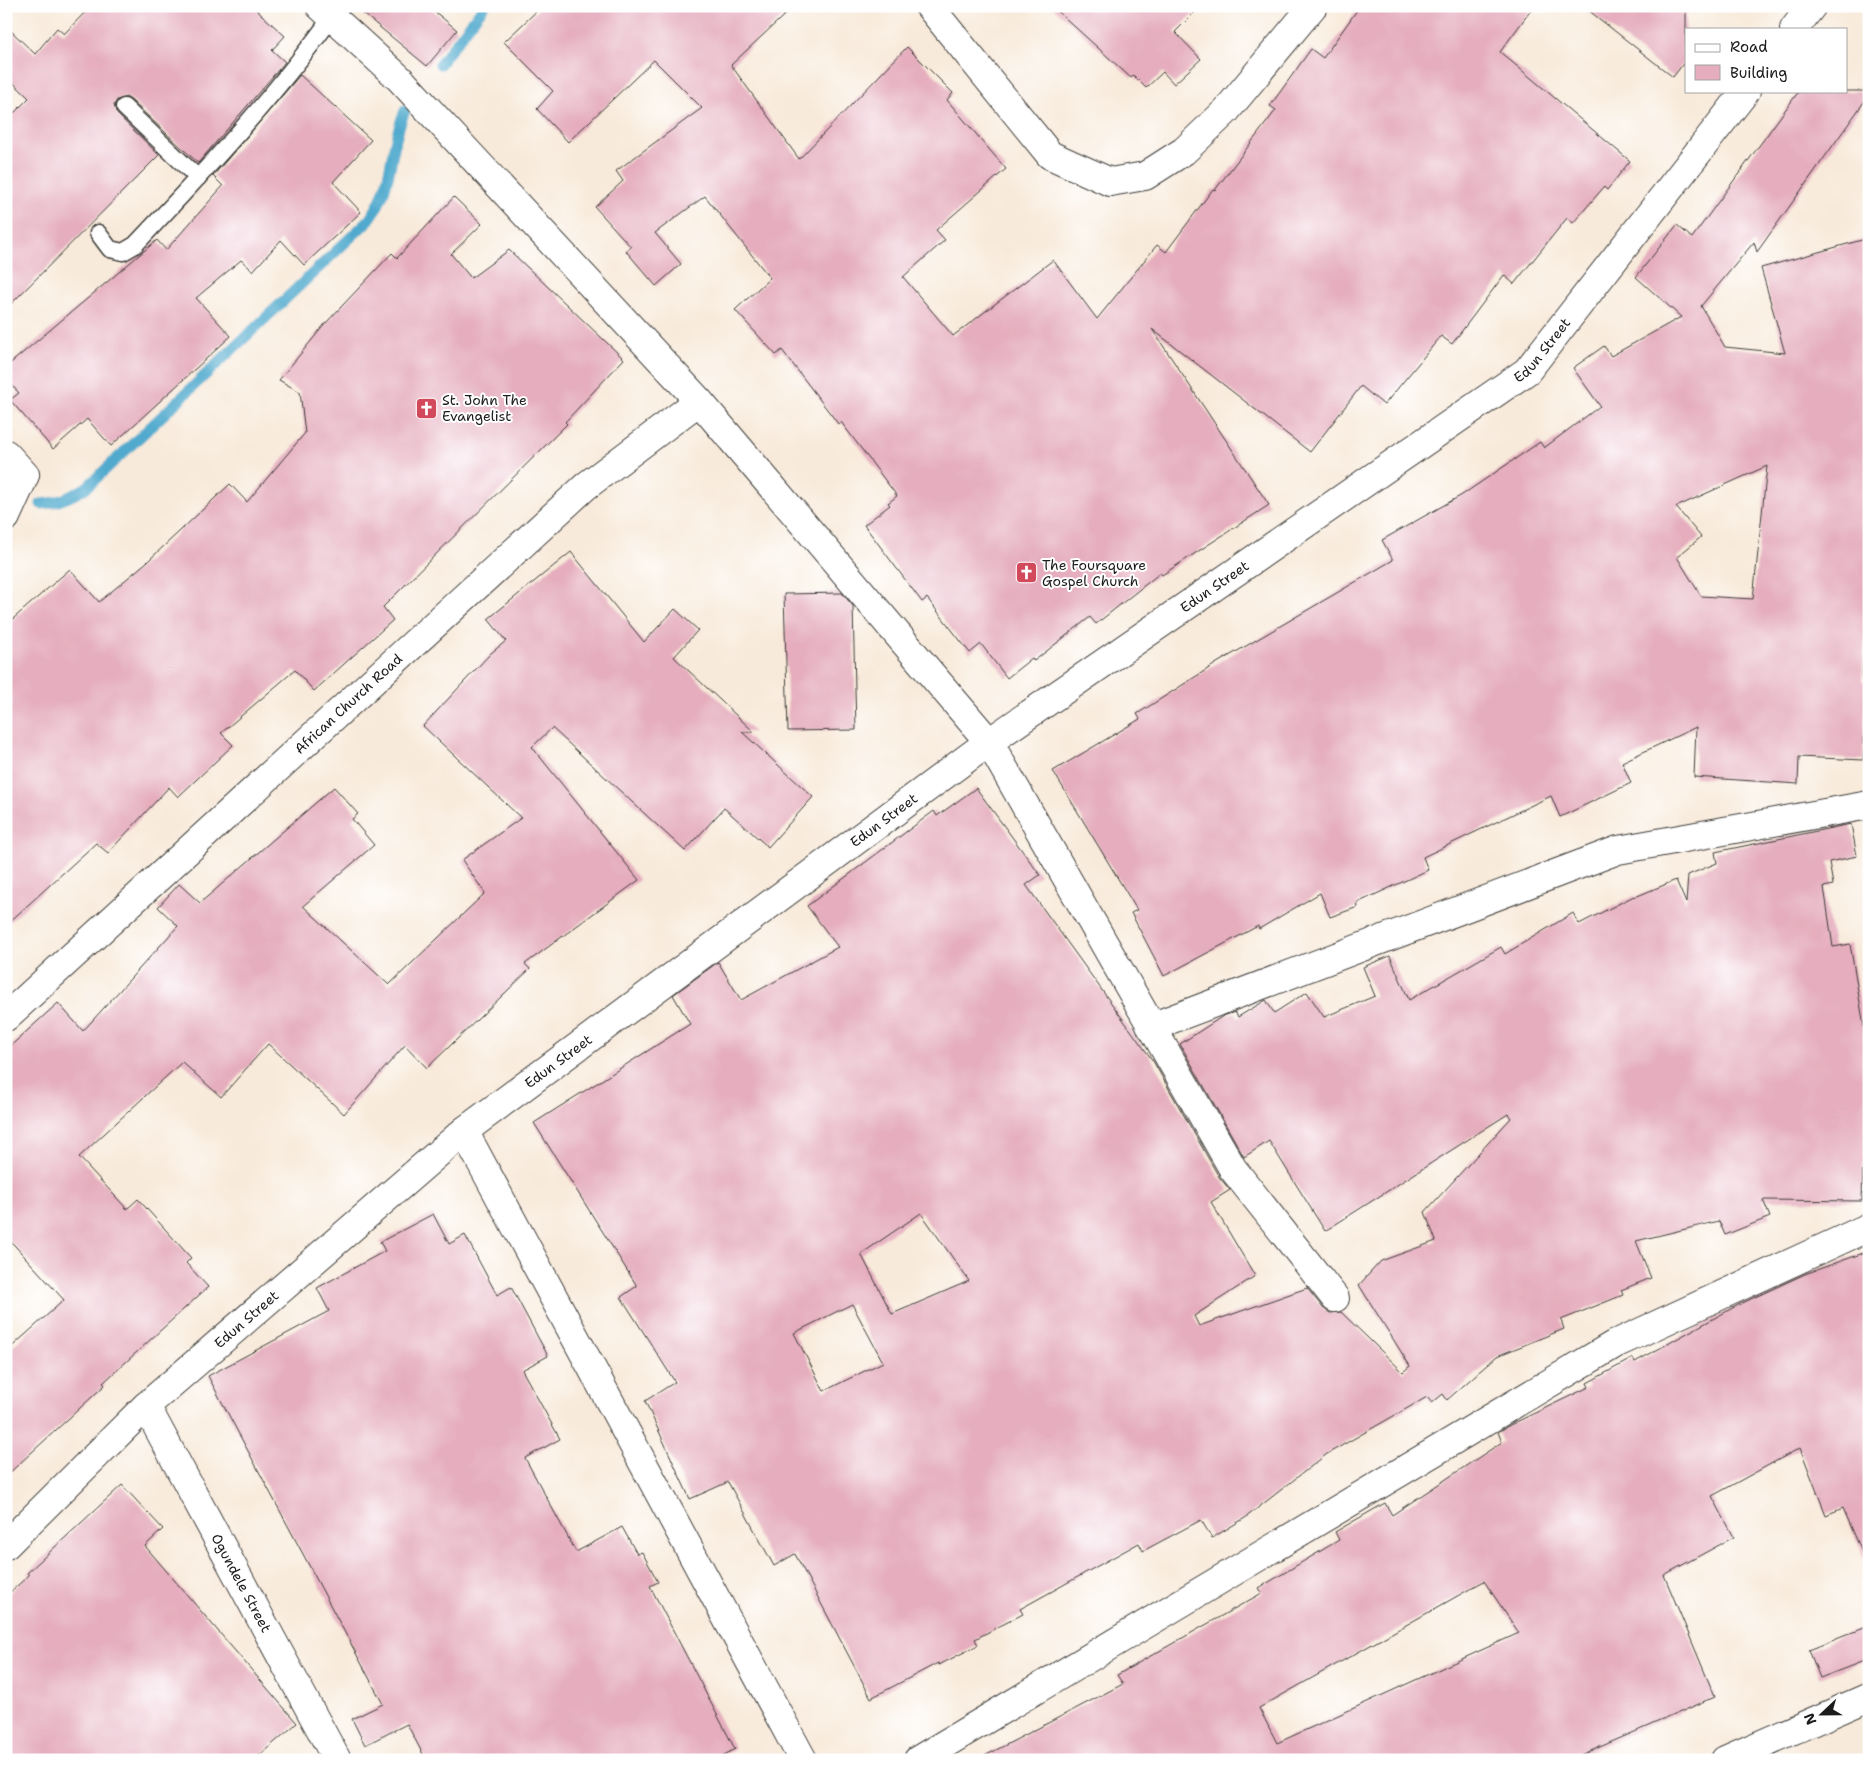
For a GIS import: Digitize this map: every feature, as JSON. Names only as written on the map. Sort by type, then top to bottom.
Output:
[{"type":"street","points":[[929,6],[1050,155],[1110,182],[1145,176],[1184,151],[1226,111],[1313,6]]},
{"type":"street","points":[[1795,28],[1812,6]]},
{"type":"street","points":[[326,11],[400,79],[698,401],[989,742],[1233,1169],[1335,1298]]},
{"type":"street","name":"Edun Street","points":[[6,1546],[146,1406],[464,1132],[989,742],[1527,371],[1745,92]]},
{"type":"street","name":"African Church Road","points":[[6,1017],[586,486],[698,401]]},
{"type":"street","points":[[6,454],[25,475],[6,517]]},
{"type":"street","points":[[1151,1027],[1618,850],[1869,805]]},
{"type":"street","points":[[464,1132],[804,1760]]},
{"type":"street","points":[[918,1760],[1616,1344],[1869,1226]]},
{"type":"street","name":"Ogundele Street","points":[[146,1406],[336,1760]]},
{"type":"street","points":[[1725,1760],[1869,1697]]},
{"type":"lane","points":[[98,234],[110,249],[122,252],[135,245],[198,178],[311,45],[326,11]]},
{"type":"lane","points":[[124,107],[198,178]]},
{"type":"building","points":[[91,6],[252,6],[285,36],[272,50],[285,62],[198,163],[131,100],[126,97],[117,100],[114,105],[117,114],[159,155],[6,309],[6,121],[29,98],[6,76],[6,26],[35,54],[57,28],[64,34]]},
{"type":"building","points":[[354,6],[428,6],[457,30],[427,66]]},
{"type":"building","points":[[542,6],[794,6],[731,65],[799,159],[907,47],[953,93],[947,100],[1006,169],[936,230],[945,240],[903,277],[953,336],[1053,260],[1097,319],[1157,245],[1166,252],[1276,110],[1270,106],[1311,49],[1323,58],[1360,6],[1534,6],[1500,52],[1630,161],[1607,190],[1604,187],[1573,223],[1567,218],[1514,284],[1504,275],[1452,344],[1441,336],[1384,405],[1361,386],[1310,452],[1152,329],[1269,505],[1162,575],[1160,573],[1096,624],[1090,617],[1034,661],[1032,658],[1007,678],[981,644],[970,653],[927,598],[922,602],[864,525],[890,505],[888,503],[897,496],[841,422],[839,425],[782,350],[776,355],[735,310],[770,278],[705,196],[655,233],[681,264],[656,286],[626,251],[631,247],[595,207],[623,181],[616,171],[702,108],[654,60],[568,142],[537,109],[553,91],[504,42]]},
{"type":"building","points":[[1052,6],[1201,6],[1175,32],[1201,59],[1174,84],[1163,72],[1146,88],[1133,75],[1131,78]]},
{"type":"building","points":[[1583,6],[1686,6],[1685,61],[1673,77]]},
{"type":"building","points":[[300,75],[371,140],[333,182],[361,212],[304,265],[281,240],[253,271],[241,260],[196,298],[231,336],[111,446],[87,419],[53,449],[10,400],[19,393],[6,379],[6,367],[157,240],[166,250],[223,186],[213,176]]},
{"type":"building","points":[[1869,91],[1869,95],[1757,252],[1754,242],[1701,306],[1725,347],[1785,353],[1761,268],[1869,238],[1869,575],[1862,681],[1867,681],[1863,760],[1799,757],[1798,784],[1694,777],[1696,727],[1622,762],[1631,783],[1560,817],[1551,796],[1423,857],[1428,870],[1357,903],[1358,907],[1330,917],[1320,893],[1259,929],[1258,926],[1164,976],[1131,913],[1137,910],[1053,771],[1140,719],[1137,714],[1217,663],[1393,560],[1382,540],[1462,495],[1540,442],[1544,448],[1600,406],[1573,368],[1604,346],[1611,356],[1681,317],[1636,277],[1677,225],[1692,238],[1798,92]],"holes":[[[1767,466],[1753,599],[1701,596],[1677,557],[1701,537],[1676,507]]]},
{"type":"building","points":[[454,197],[482,224],[451,254],[471,278],[509,250],[624,359],[565,422],[567,424],[383,607],[393,620],[314,691],[295,670],[221,733],[233,745],[178,797],[169,787],[108,853],[96,843],[6,925],[6,625],[70,569],[99,602],[148,561],[230,484],[247,502],[305,433],[300,392],[279,380],[325,324],[392,253],[397,258]]},
{"type":"building","points":[[571,552],[644,642],[675,609],[698,630],[674,657],[754,732],[742,732],[813,797],[768,847],[724,808],[685,851],[552,728],[532,747],[639,880],[525,964],[530,969],[427,1068],[405,1045],[344,1114],[268,1044],[221,1097],[182,1062],[79,1157],[127,1209],[138,1199],[191,1258],[186,1263],[208,1287],[103,1383],[105,1385],[6,1476],[6,1352],[64,1300],[6,1236],[6,1050],[58,1003],[83,1031],[178,926],[158,907],[179,884],[200,903],[334,787],[358,814],[352,819],[374,845],[303,906],[389,985],[485,893],[462,860],[521,818],[423,726],[491,653],[506,641],[488,619]]},
{"type":"building","points":[[842,593],[853,606],[856,730],[788,731],[784,594]]},
{"type":"building","points":[[976,788],[1040,875],[1026,885],[1153,1061],[1219,1177],[1230,1190],[1211,1202],[1255,1276],[1194,1316],[1199,1326],[1307,1288],[1323,1308],[1330,1313],[1341,1312],[1403,1372],[1410,1366],[1359,1285],[1381,1261],[1436,1241],[1425,1212],[1511,1118],[1508,1114],[1325,1231],[1269,1141],[1244,1157],[1180,1044],[1223,1016],[1235,1012],[1238,1017],[1266,1000],[1274,1013],[1307,992],[1324,1017],[1375,996],[1363,967],[1390,956],[1409,1000],[1501,947],[1505,954],[1573,913],[1579,924],[1634,896],[1676,880],[1686,903],[1688,875],[1717,863],[1715,852],[1851,824],[1857,856],[1829,862],[1833,885],[1824,887],[1833,947],[1850,944],[1865,1032],[1869,1032],[1869,1160],[1863,1161],[1862,1201],[1763,1200],[1770,1217],[1725,1235],[1719,1221],[1636,1241],[1651,1278],[1621,1290],[1623,1295],[1561,1320],[1564,1329],[1497,1356],[1447,1400],[1443,1394],[1432,1403],[1427,1397],[1327,1454],[1245,1518],[1212,1538],[1201,1520],[1143,1551],[1139,1543],[1020,1609],[1023,1614],[975,1639],[978,1645],[939,1665],[938,1663],[871,1698],[795,1554],[774,1566],[728,1482],[690,1499],[645,1401],[675,1382],[621,1297],[637,1286],[534,1123],[690,1024],[673,995],[718,962],[741,1000],[838,947],[807,906],[934,811],[937,816]],"holes":[[[921,1213],[969,1281],[892,1314],[861,1254]],[[852,1304],[883,1362],[824,1391],[794,1333]]]},
{"type":"building","points":[[433,1214],[449,1244],[465,1235],[497,1295],[511,1287],[548,1356],[522,1370],[560,1439],[525,1458],[576,1552],[622,1527],[637,1554],[642,1552],[658,1582],[650,1586],[735,1749],[715,1760],[426,1760],[407,1724],[365,1745],[352,1719],[383,1704],[208,1376],[329,1311],[317,1288],[385,1251],[380,1242]]},
{"type":"building","points":[[1869,1251],[1869,1568],[1843,1508],[1826,1515],[1800,1448],[1712,1496],[1734,1537],[1664,1575],[1715,1697],[1570,1760],[977,1760],[1123,1684],[1117,1675],[1262,1593],[1259,1588],[1339,1540],[1335,1532],[1385,1503],[1392,1515],[1502,1442],[1498,1432],[1589,1387],[1587,1383],[1633,1358],[1635,1362],[1738,1305],[1805,1274]],"holes":[[[1484,1581],[1519,1633],[1277,1743],[1259,1708]]]},
{"type":"building","points":[[122,1485],[163,1529],[145,1546],[297,1723],[254,1760],[6,1760],[6,1596],[29,1575],[27,1573]]},
{"type":"building","points":[[1869,1626],[1869,1659],[1820,1678],[1809,1650]]},
{"type":"waterway","points":[[440,64],[484,6]]},
{"type":"waterway","points":[[41,504],[65,498],[87,487],[369,220],[383,193],[405,111]]},
{"type":"place","name":"St. John The Evangelist","points":[[426,408]]},
{"type":"place","name":"The Foursquare Gospel Church","points":[[1026,573]]}]
